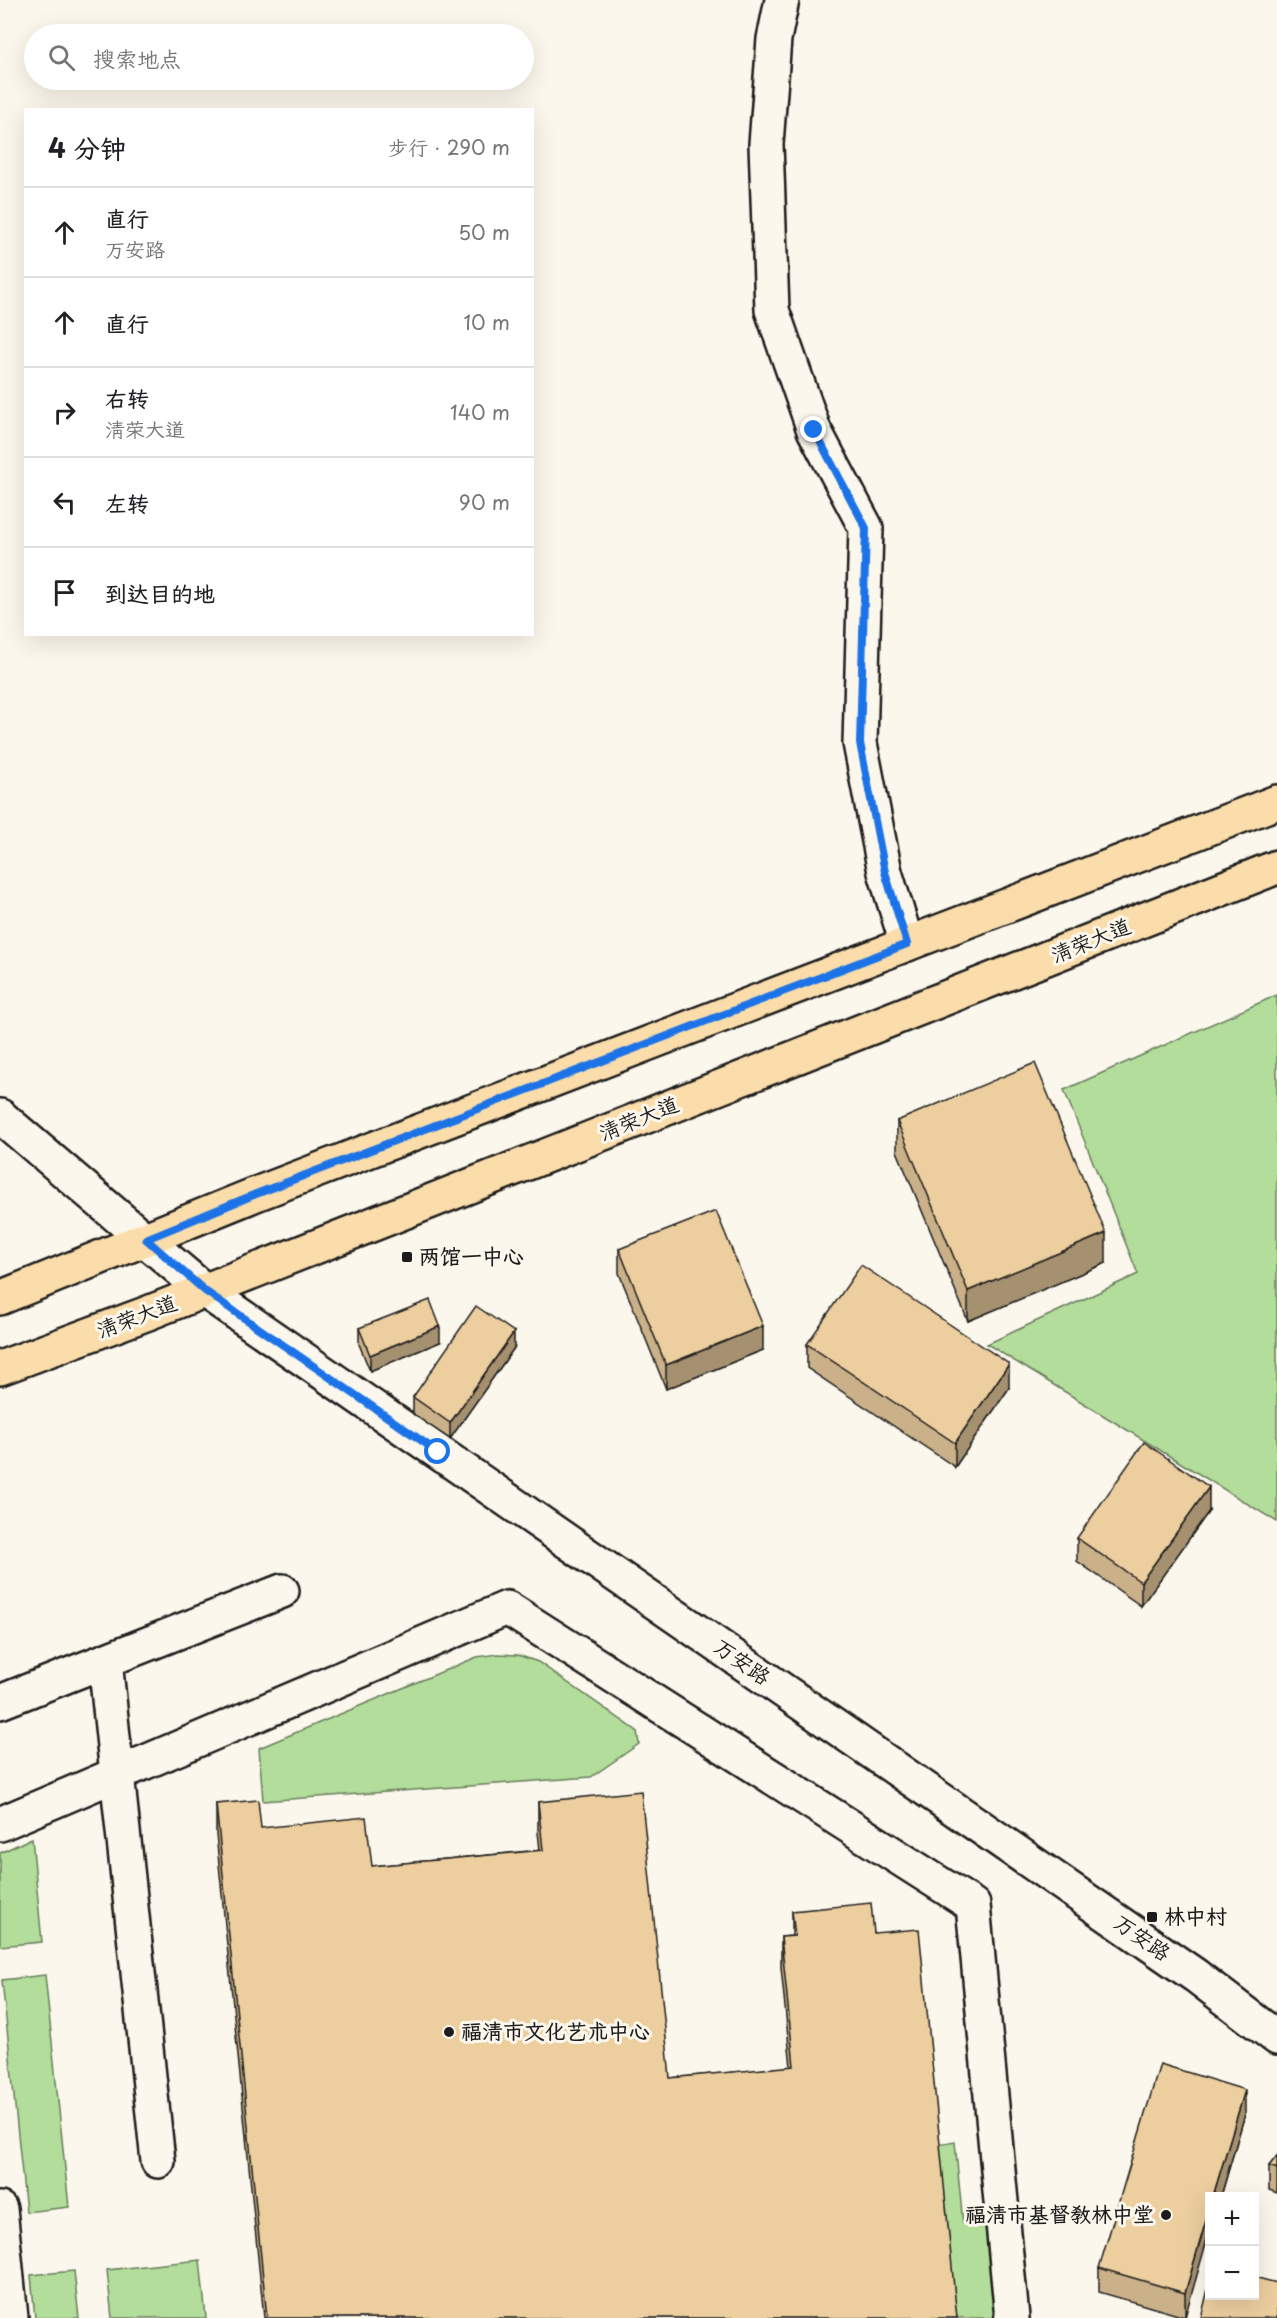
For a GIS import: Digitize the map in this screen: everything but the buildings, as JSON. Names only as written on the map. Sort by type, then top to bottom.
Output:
[{"type":"main road","points":[[0,1298],[256,1194],[1277,802]]},
{"type":"main road","name":"清荣大道","points":[[0,1368],[205,1291],[1277,867]]},
{"type":"street","points":[[782,0],[774,39],[766,144],[772,310],[814,430],[866,528],[860,743],[885,872],[907,944]]},
{"type":"street","name":"万安路","points":[[0,1116],[205,1291],[1196,1976],[1277,2038]]},
{"type":"street","points":[[0,1702],[282,1591]]},
{"type":"street","points":[[0,1824],[507,1608],[973,1905],[1012,2318]]},
{"type":"street","points":[[105,1661],[158,2162]]},
{"type":"street","points":[[0,2209],[11,2318]]},
{"type":"green space","points":[[1277,995],[1277,1522],[987,1344],[1138,1274],[1064,1090]]},
{"type":"green space","points":[[498,1654],[518,1655],[538,1662],[637,1731],[639,1744],[591,1777],[263,1801],[259,1748],[477,1657]]},
{"type":"green space","points":[[32,1838],[42,1942],[0,1946],[0,1853]]},
{"type":"green space","points":[[45,1975],[69,2207],[26,2212],[2,1980]]},
{"type":"green space","points":[[955,2142],[963,2224],[986,2222],[995,2318],[954,2318],[937,2145]]},
{"type":"green space","points":[[200,2260],[206,2318],[112,2318],[107,2270]]},
{"type":"green space","points":[[74,2271],[79,2318],[35,2318],[31,2275]]},
{"type":"place","name":"两馆一中心","points":[[407,1257]]},
{"type":"place","name":"林中村","points":[[1152,1917]]},
{"type":"place","name":"福清市文化艺术中心","points":[[449,2032]]},
{"type":"place","name":"福清市基督教林中堂","points":[[1166,2215]]},
{"type":"route","points":[[438,1452],[205,1291],[146,1239],[256,1194],[907,944],[885,872],[860,743],[866,528],[814,430]]}]
